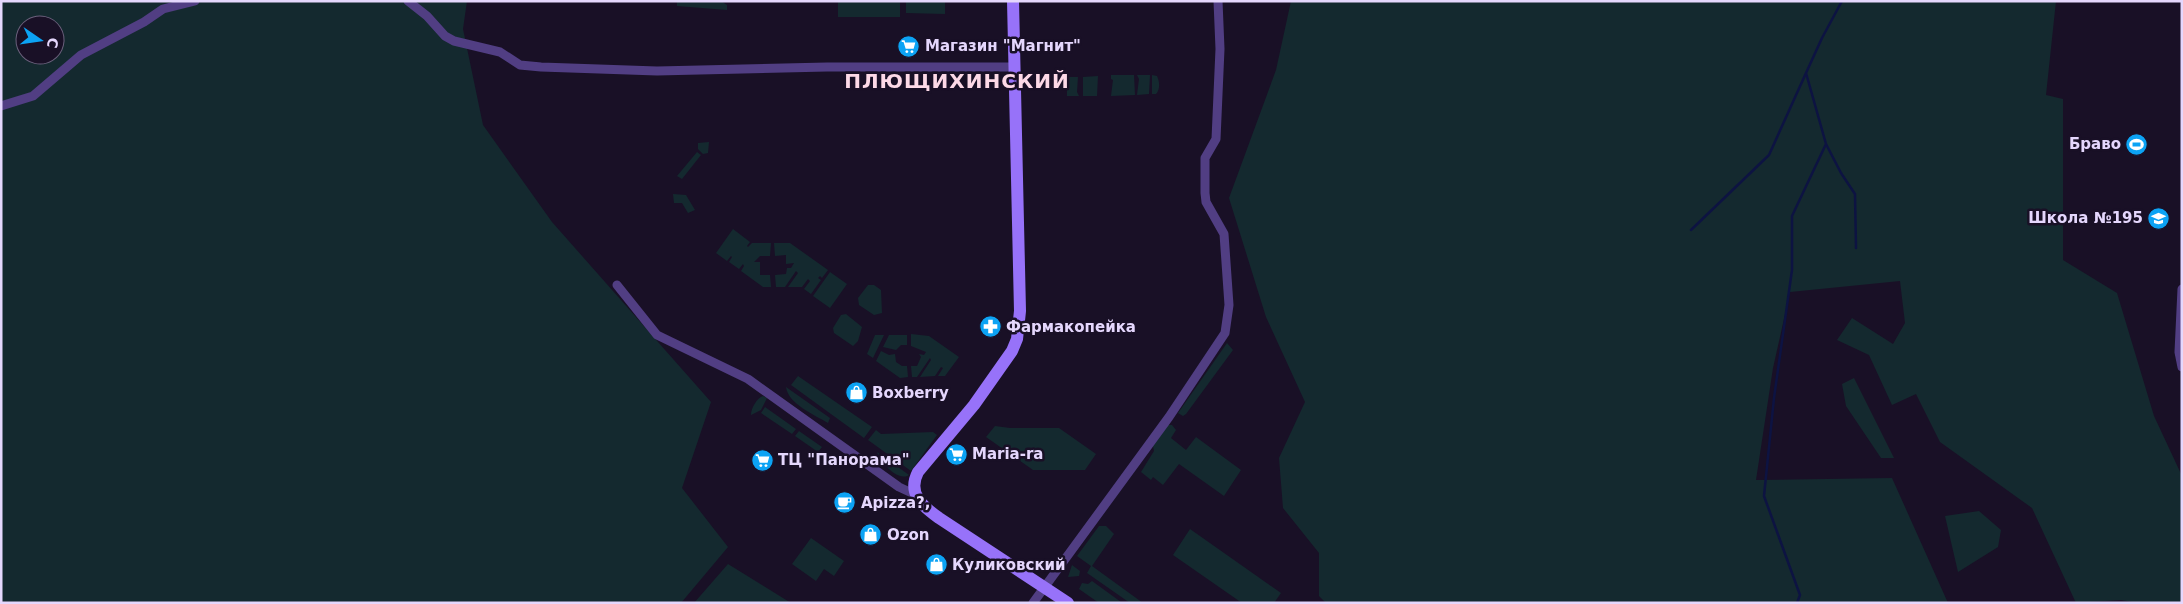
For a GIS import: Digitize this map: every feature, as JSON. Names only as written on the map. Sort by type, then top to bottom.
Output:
[{"type":"street","points":[[1,106],[33,96],[81,55],[144,22],[163,9],[195,1]]},
{"type":"street","points":[[408,1],[427,16],[445,36],[454,41],[500,52],[520,65],[541,68],[657,71],[827,67],[1014,67]]},
{"type":"street","points":[[914,494],[915,480],[918,472],[974,405],[1012,351],[1016,339],[1020,311],[1013,1]]},
{"type":"street","points":[[1032,603],[1169,417],[1225,333],[1229,306],[1224,234],[1206,202],[1205,193],[1205,158],[1216,139],[1220,49],[1218,1]]},
{"type":"street","points":[[617,285],[657,335],[748,379],[899,487],[914,494],[925,508],[939,518],[1045,586],[1068,603]]},
{"type":"street","points":[[2182,290],[2179,352],[2182,367]]},
{"type":"shaded area","points":[[1,1],[467,1],[463,29],[483,125],[552,222],[711,402],[682,488],[728,547],[681,603],[1,603]]},
{"type":"shaded area","points":[[677,1],[721,1],[727,5],[727,10],[677,6]]},
{"type":"shaded area","points":[[838,1],[900,1],[900,17],[838,17]]},
{"type":"shaded area","points":[[906,1],[945,1],[945,14],[906,13]]},
{"type":"shaded area","points":[[1291,1],[2056,1],[2046,95],[2063,99],[2063,260],[2117,293],[2154,416],[2182,476],[2182,603],[2138,603],[2121,600],[2076,603],[2032,508],[1940,442],[1916,394],[1892,405],[1869,355],[1837,340],[1852,318],[1893,344],[1905,323],[1900,281],[1790,292],[1773,368],[1756,480],[1892,478],[1948,603],[1326,603],[1319,596],[1319,553],[1283,508],[1279,458],[1305,402],[1266,317],[1229,198],[1276,70]]},
{"type":"shaded area","points":[[1111,75],[1134,75],[1135,95],[1111,96],[1113,80]]},
{"type":"shaded area","points":[[1137,75],[1150,75],[1149,94],[1137,95],[1139,79]]},
{"type":"shaded area","points":[[1152,75],[1157,76],[1159,81],[1159,88],[1156,94],[1152,94]]},
{"type":"shaded area","points":[[1098,76],[1097,96],[1083,96],[1083,77]]},
{"type":"shaded area","points":[[1067,77],[1078,77],[1077,92],[1079,96],[1067,96]]},
{"type":"shaded area","points":[[709,142],[708,153],[703,154],[698,149],[698,143]]},
{"type":"shaded area","points":[[697,152],[701,155],[682,179],[677,176]]},
{"type":"shaded area","points":[[673,194],[686,195],[695,210],[688,213],[682,203],[674,203]]},
{"type":"shaded area","points":[[733,229],[750,242],[748,247],[752,243],[771,243],[770,256],[760,256],[754,262],[760,262],[760,275],[770,275],[771,287],[763,287],[741,271],[744,266],[743,264],[739,269],[729,262],[731,256],[727,261],[716,253]]},
{"type":"shaded area","points":[[774,243],[790,243],[828,270],[822,278],[820,276],[818,278],[821,280],[811,294],[804,289],[810,281],[808,279],[802,287],[788,287],[798,273],[796,271],[785,287],[776,287],[775,275],[786,274],[787,268],[791,268],[794,263],[786,264],[786,255],[775,256]]},
{"type":"shaded area","points":[[830,272],[847,284],[830,308],[813,296]]},
{"type":"shaded area","points":[[868,285],[874,285],[881,290],[882,313],[874,315],[859,305],[858,298]]},
{"type":"shaded area","points":[[846,314],[862,327],[858,341],[853,346],[834,333],[833,328],[841,315]]},
{"type":"shaded area","points":[[911,334],[929,336],[959,357],[945,376],[938,376],[943,368],[941,367],[935,376],[920,377],[931,360],[930,358],[917,377],[912,377],[911,366],[917,366],[921,357],[919,354],[924,355],[926,352],[911,346]]},
{"type":"shaded area","points":[[875,335],[884,335],[873,358],[867,354]]},
{"type":"shaded area","points":[[889,335],[907,335],[907,345],[901,345],[896,350],[883,347]]},
{"type":"shaded area","points":[[1227,343],[1233,350],[1186,414],[1183,416],[1178,413]]},
{"type":"shaded area","points":[[881,351],[889,355],[895,354],[896,362],[902,366],[907,366],[908,377],[900,378],[876,361]]},
{"type":"shaded area","points":[[798,376],[872,427],[864,438],[791,385]]},
{"type":"shaded area","points":[[1854,378],[1894,458],[1881,458],[1846,406],[1842,384]]},
{"type":"shaded area","points":[[786,387],[830,418],[828,423],[797,404],[788,393]]},
{"type":"shaded area","points":[[763,396],[767,398],[761,410],[751,415],[755,404]]},
{"type":"shaded area","points":[[765,407],[796,429],[792,434],[761,413]]},
{"type":"shaded area","points":[[1168,425],[1172,425],[1176,430],[1171,438],[1186,450],[1196,437],[1241,470],[1224,496],[1179,464],[1163,485],[1153,477],[1151,480],[1141,472],[1154,451],[1153,446]]},
{"type":"shaded area","points":[[995,426],[1010,428],[1059,428],[1096,454],[1085,470],[1033,470],[986,437]]},
{"type":"shaded area","points":[[876,430],[881,434],[933,432],[937,435],[911,471],[868,440]]},
{"type":"shaded area","points":[[799,431],[822,447],[818,452],[795,436]]},
{"type":"shaded area","points":[[877,452],[909,475],[900,476],[895,474],[886,466]]},
{"type":"shaded area","points":[[1979,511],[2001,530],[1998,547],[1958,572],[1945,516]]},
{"type":"shaded area","points":[[1099,526],[1106,526],[1114,534],[1092,566],[1143,603],[1130,603],[1087,573],[1091,566],[1077,556]]},
{"type":"shaded area","points":[[1190,529],[1281,593],[1274,603],[1242,603],[1173,555]]},
{"type":"shaded area","points":[[811,538],[844,561],[834,576],[824,569],[816,581],[792,564]]},
{"type":"shaded area","points":[[728,564],[791,603],[694,603]]},
{"type":"shaded area","points":[[1072,565],[1080,571],[1079,576],[1068,577]]},
{"type":"shaded area","points":[[1092,581],[1121,602],[1099,603],[1079,589],[1082,583],[1088,584]]},
{"type":"waterway","points":[[1842,1],[1806,73],[1826,144],[1841,173],[1855,194],[1856,248]]},
{"type":"waterway","points":[[1691,230],[1769,155],[1806,73]]},
{"type":"waterway","points":[[1797,603],[1800,595],[1764,496],[1774,398],[1792,270],[1792,216],[1826,144]]},
{"type":"place","name":"Магазин \"Магнит\"","points":[[909,46]]},
{"type":"place","name":"Браво","points":[[2137,144]]},
{"type":"place","name":"Школа №195","points":[[2159,218]]},
{"type":"place","name":"Фармакопейка","points":[[990,327]]},
{"type":"place","name":"Boxberry","points":[[856,393]]},
{"type":"place","name":"Maria-ra","points":[[956,454]]},
{"type":"place","name":"ТЦ \"Панорама\"","points":[[762,460]]},
{"type":"place","name":"Apizza?,","points":[[845,503]]},
{"type":"place","name":"Ozon","points":[[871,535]]},
{"type":"place","name":"Куликовский","points":[[936,565]]},
{"type":"district","name":"ПЛЮЩИХИНСКИЙ","points":[[957,81]]}]
